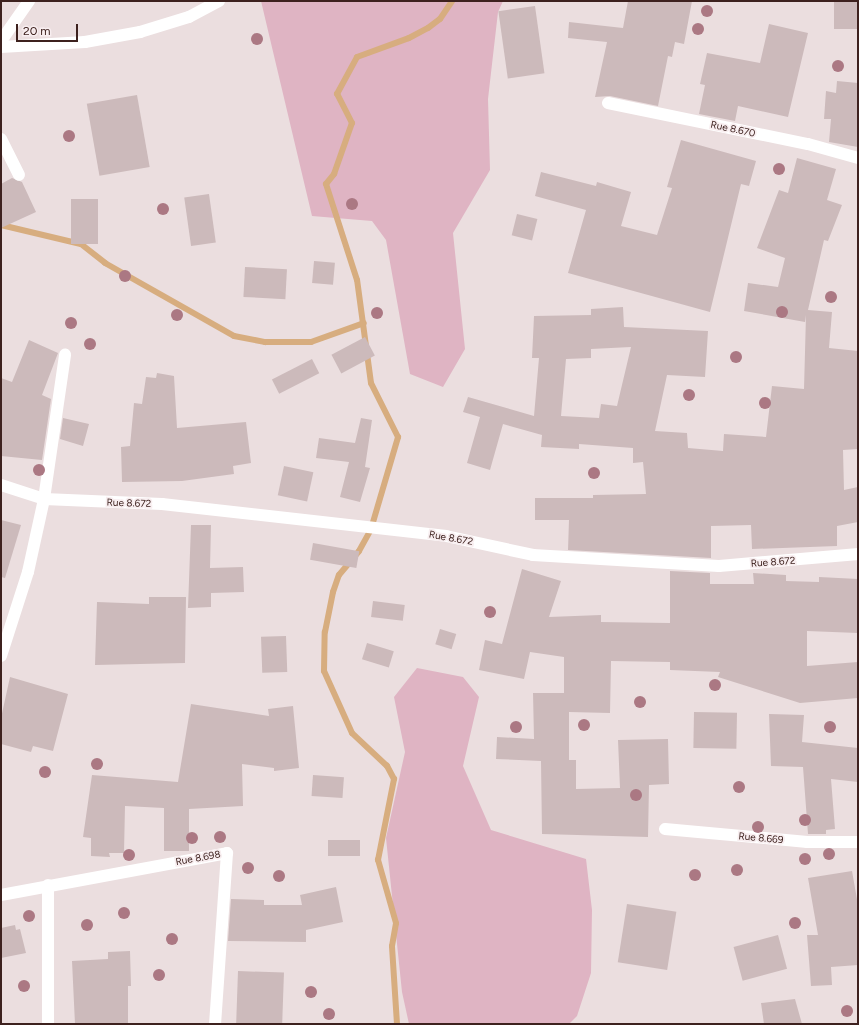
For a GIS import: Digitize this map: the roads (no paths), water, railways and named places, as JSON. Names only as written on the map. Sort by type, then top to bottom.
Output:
[{"type":"street","points":[[1,41],[29,1]]},
{"type":"street","points":[[1,47],[85,42],[140,32],[189,17],[219,1]]},
{"type":"street","name":"Rue 8.670","points":[[608,103],[808,144],[858,158]]},
{"type":"street","points":[[1,139],[19,175]]},
{"type":"street","points":[[1,656],[28,572],[44,499],[65,355]]},
{"type":"street","name":"Rue 8.672","points":[[1,486],[44,499],[162,504],[446,536],[533,555],[612,561],[719,566],[858,554]]},
{"type":"street","name":"Rue 8.669","points":[[665,829],[807,842],[858,842]]},
{"type":"street","name":"Rue 8.698","points":[[1,895],[48,885],[227,853],[215,1024]]},
{"type":"street","points":[[48,885],[48,1024]]},
{"type":"waterway","points":[[397,1024],[392,946],[396,923],[378,860],[394,779],[387,766],[352,733],[324,671],[325,632],[333,592],[339,575],[359,551],[371,529],[398,437],[371,383],[357,280],[326,184],[334,174],[352,123],[337,94],[357,57],[409,38],[428,28],[440,19],[452,1]]},
{"type":"waterway","points":[[1,225],[81,244],[105,263],[234,336],[265,342],[311,342],[364,323]]}]
